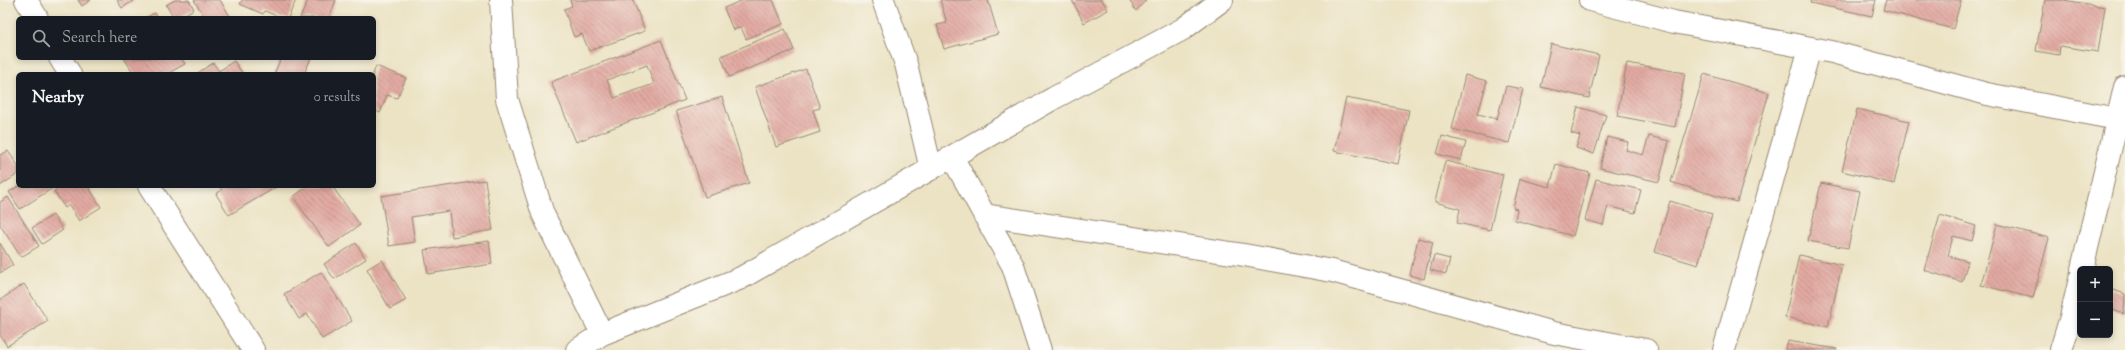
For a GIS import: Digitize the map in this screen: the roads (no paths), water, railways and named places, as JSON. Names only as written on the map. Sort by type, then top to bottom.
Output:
[{"type":"street","points":[[26,0],[36,16]]},
{"type":"street","points":[[501,0],[507,99],[543,214],[602,334]]},
{"type":"street","points":[[883,0],[906,64],[931,169]]},
{"type":"street","points":[[577,350],[602,334],[741,278],[1054,98],[1183,29],[1222,0]]},
{"type":"street","points":[[1590,0],[1674,22],[1832,52],[1986,94],[2116,119]]},
{"type":"street","points":[[1724,350],[1810,48]]},
{"type":"street","points":[[61,60],[69,72]]},
{"type":"street","points":[[2083,266],[2116,119],[2125,87]]},
{"type":"street","points":[[952,157],[1013,266],[1040,350]]},
{"type":"street","points":[[150,188],[253,350]]},
{"type":"street","points":[[984,215],[1244,255],[1332,271],[1554,333],[1646,350]]},
{"type":"street","points":[[2061,350],[2077,292]]}]
